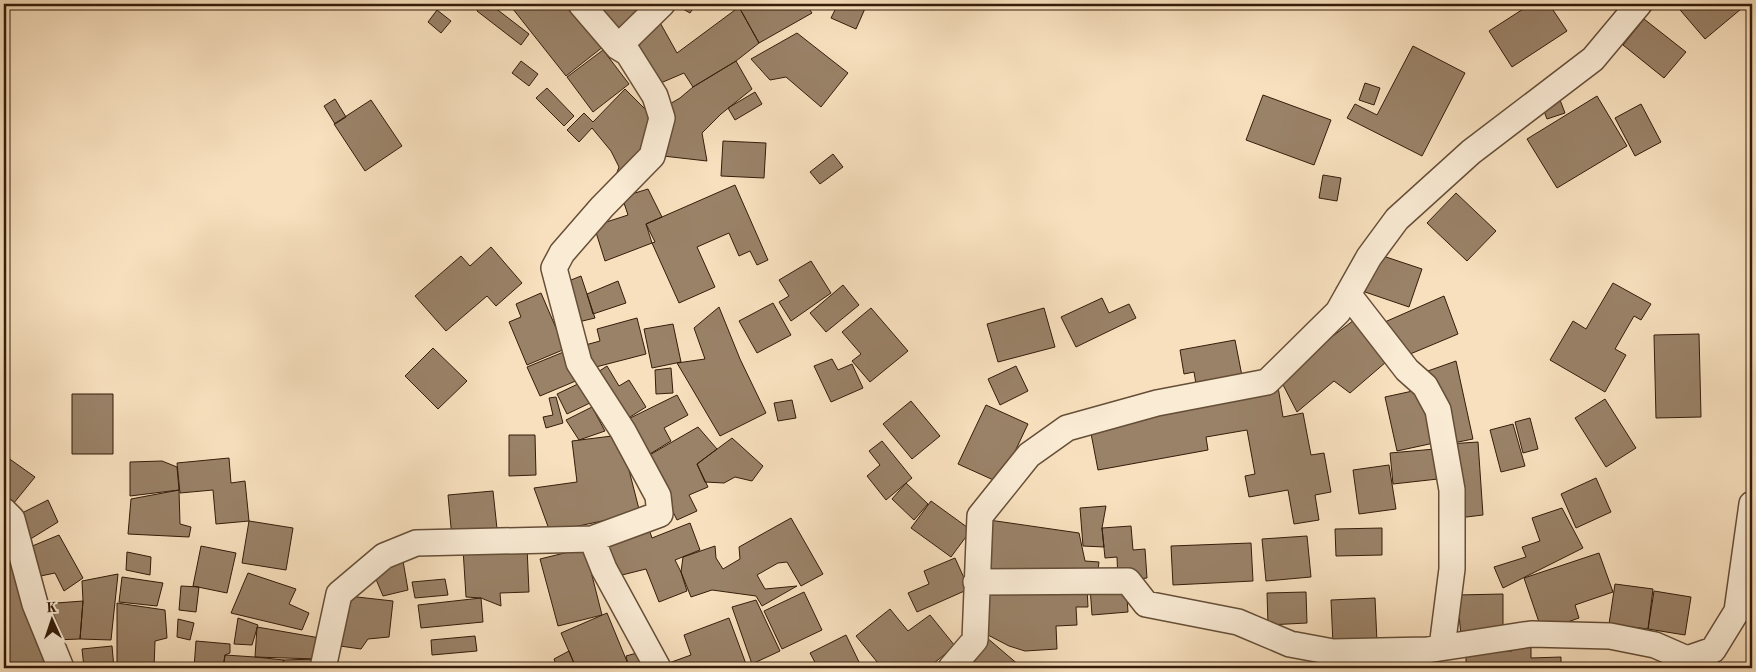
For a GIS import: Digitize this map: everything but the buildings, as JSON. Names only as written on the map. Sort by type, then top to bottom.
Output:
[{"type":"street","points":[[323,668],[339,594],[384,556],[416,543],[592,539],[660,514],[658,496],[623,431],[579,363],[554,268],[562,253],[602,207],[652,156],[662,118],[655,96],[628,53],[618,48],[581,4]]},
{"type":"street","points":[[618,48],[662,4]]},
{"type":"street","points":[[951,668],[975,640],[980,516],[1029,456],[1066,428],[1157,403],[1266,382],[1338,312],[1369,257],[1397,219],[1471,152],[1593,59],[1639,4]]},
{"type":"street","points":[[1348,294],[1407,370],[1425,386],[1438,410],[1452,490],[1452,569],[1442,648]]},
{"type":"street","points":[[976,582],[1128,581],[1146,604],[1238,622],[1290,644],[1333,652],[1427,650],[1531,634],[1610,636],[1655,645],[1687,659],[1713,650],[1737,611],[1752,504]]},
{"type":"street","points":[[4,512],[12,519],[35,604],[61,668]]},
{"type":"street","points":[[592,539],[604,569],[658,668]]}]
